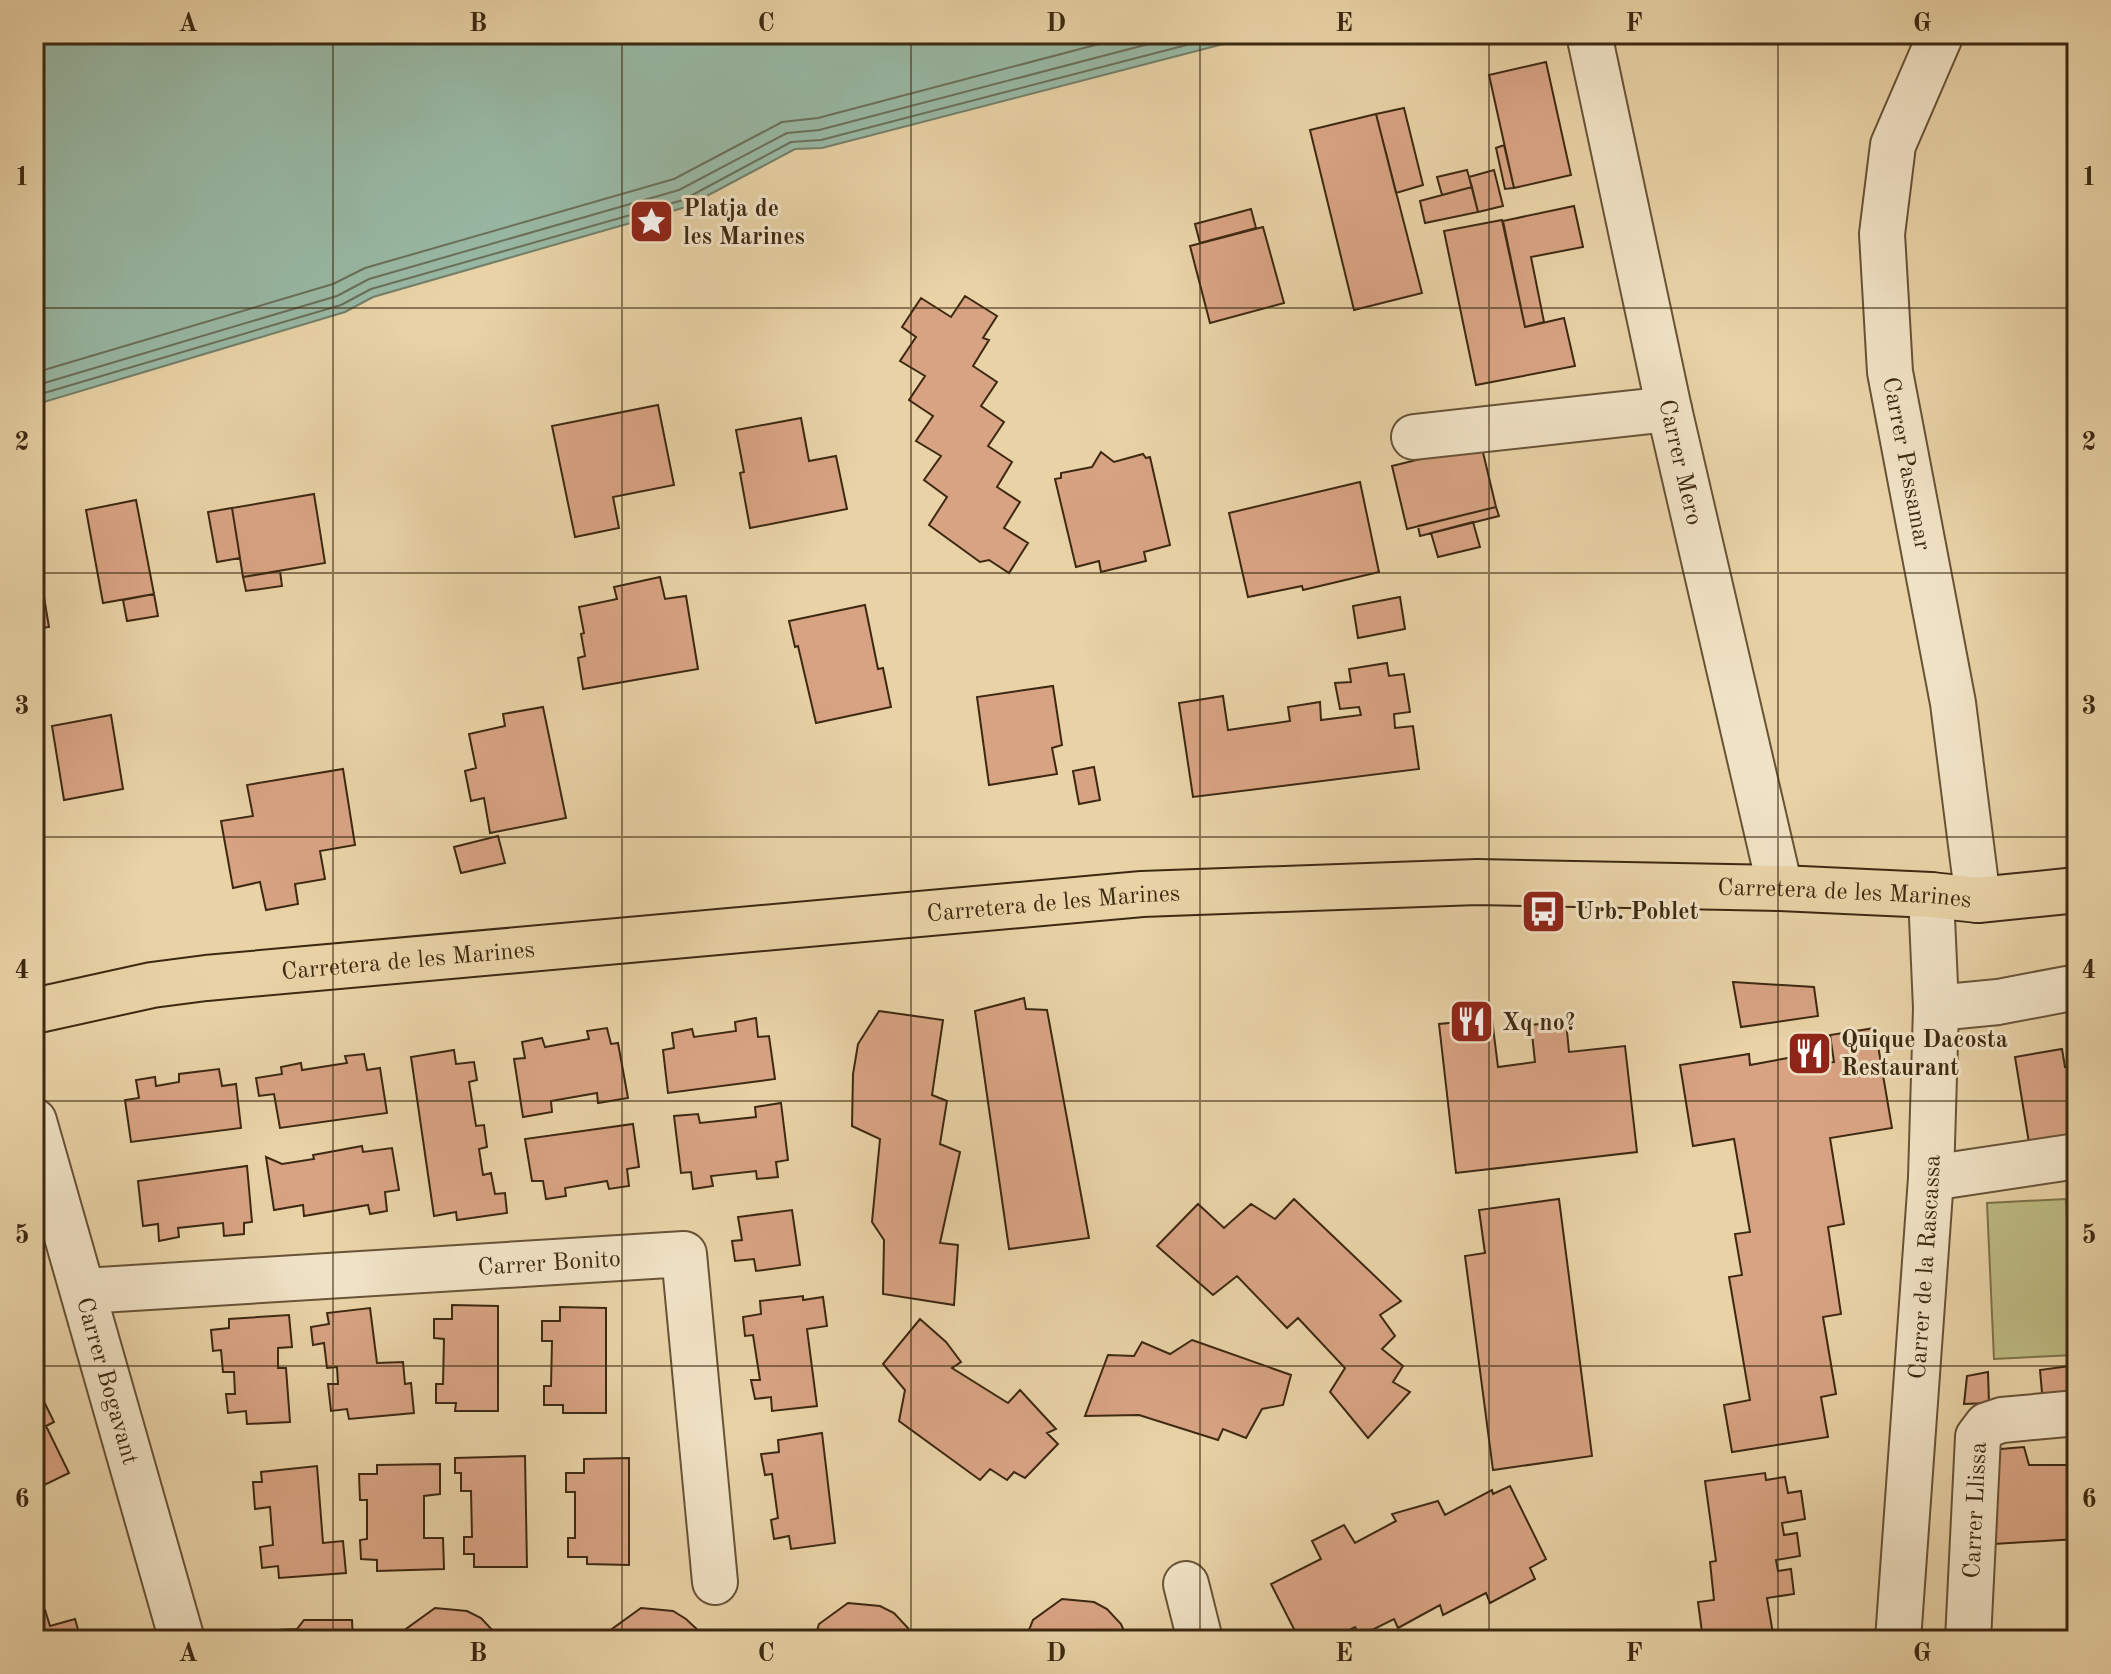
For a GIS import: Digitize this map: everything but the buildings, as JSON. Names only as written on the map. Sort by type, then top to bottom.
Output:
[{"type":"main road","name":"Carretera de les Marines","points":[[34,1011],[152,985],[206,978],[1142,894],[1477,882],[1780,888],[1978,900],[2077,890]]},
{"type":"street","name":"Carrer Mero","points":[[1589,34],[1669,409],[1780,888]]},
{"type":"street","name":"Carrer Passamar","points":[[1941,34],[1893,145],[1882,234],[1890,372],[1953,703],[1978,900]]},
{"type":"street","points":[[1414,437],[1669,409]]},
{"type":"street","name":"Carrer de la Rascassa","points":[[1898,1640],[1931,1178],[1936,1008],[1931,895]]},
{"type":"street","points":[[1936,1008],[1998,1002],[2077,987]]},
{"type":"street","name":"Carrer Bogavant","points":[[34,1121],[182,1640]]},
{"type":"street","points":[[1931,1178],[2077,1156]]},
{"type":"street","name":"Carrer Bonito","points":[[84,1291],[684,1254],[715,1582]]},
{"type":"street","name":"Carrer Llissa","points":[[1968,1640],[1978,1437],[1987,1425],[2002,1420],[2077,1413]]},
{"type":"street","points":[[1186,1584],[1200,1640]]},
{"type":"shaded area","points":[[2066,1199],[2074,1355],[1994,1359],[1987,1203]]},
{"type":"water","points":[[34,34],[1262,34],[822,148],[795,149],[686,207],[373,297],[345,312],[34,405]]},
{"type":"place","name":"Platja de les Marines","points":[[652,222]]},
{"type":"place","name":"Urb. Poblet","points":[[1544,911]]},
{"type":"place","name":"Xq no?","points":[[1471,1022]]},
{"type":"place","name":"Quique Dacosta Restaurant","points":[[1810,1053]]}]
